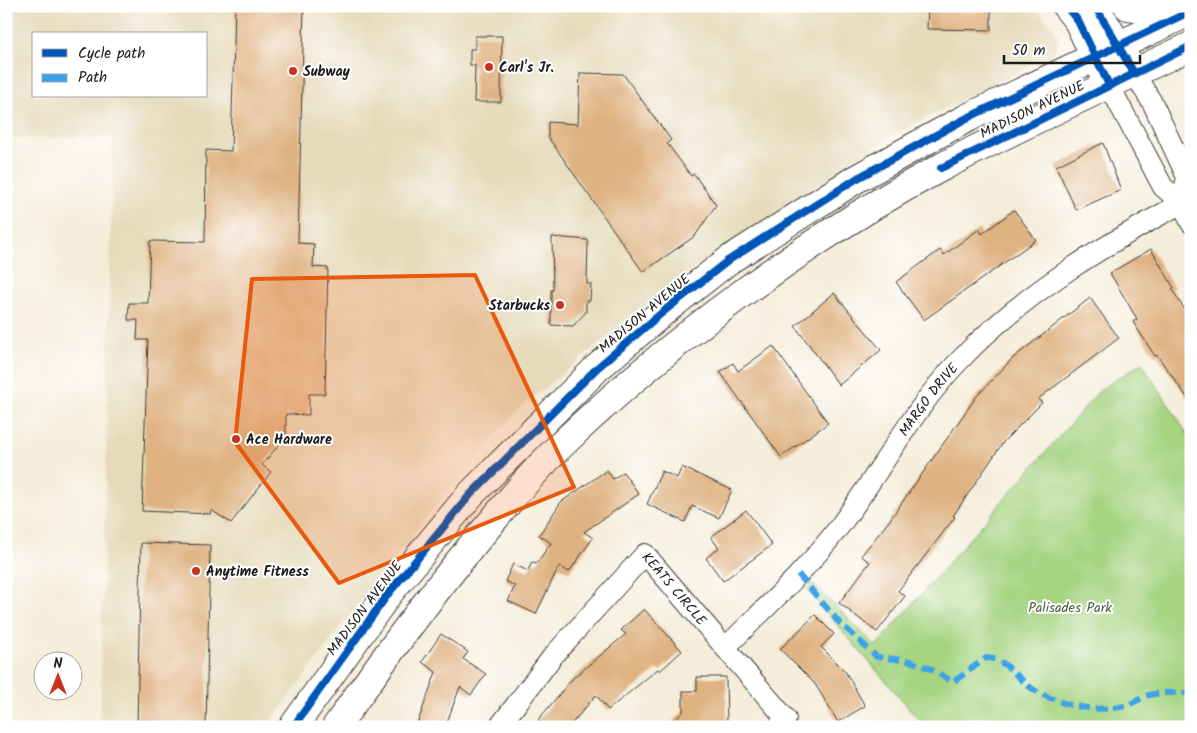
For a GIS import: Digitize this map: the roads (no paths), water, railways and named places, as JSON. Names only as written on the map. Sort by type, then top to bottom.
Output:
[{"type":"main road","points":[[1066,6],[1106,50],[1134,73]]},
{"type":"main road","points":[[1095,6],[1106,50],[1109,85]]},
{"type":"main road","points":[[1128,6],[1140,8],[1151,6]]},
{"type":"main road","name":"MADISON AVENUE","points":[[292,727],[388,594],[470,495],[597,368],[664,311],[729,260],[856,178],[927,139],[1191,10]]},
{"type":"main road","name":"MADISON AVENUE","points":[[336,727],[458,561],[558,448],[638,376],[756,284],[893,194],[940,168],[1191,46]]},
{"type":"street","points":[[1134,73],[1153,104],[1187,177],[1186,201],[1191,223]]},
{"type":"street","points":[[1109,85],[1163,187],[1186,201]]},
{"type":"street","name":"MARGO DRIVE","points":[[725,648],[808,565],[839,527],[929,397],[965,355],[992,329],[1041,289],[1159,214],[1186,201]]},
{"type":"street","name":"KEATS CIRCLE","points":[[499,727],[553,656],[645,554],[786,720],[778,727]]},
{"type":"place","name":"Carl's Jr.","points":[[489,67]]},
{"type":"place","name":"Subway","points":[[293,71]]},
{"type":"place","name":"Starbucks","points":[[560,305]]},
{"type":"place","name":"Ace Hardware","points":[[236,439]]},
{"type":"place","name":"Anytime Fitness","points":[[196,571]]},
{"type":"park label","name":"Palisades Park","points":[[1070,607]]}]
